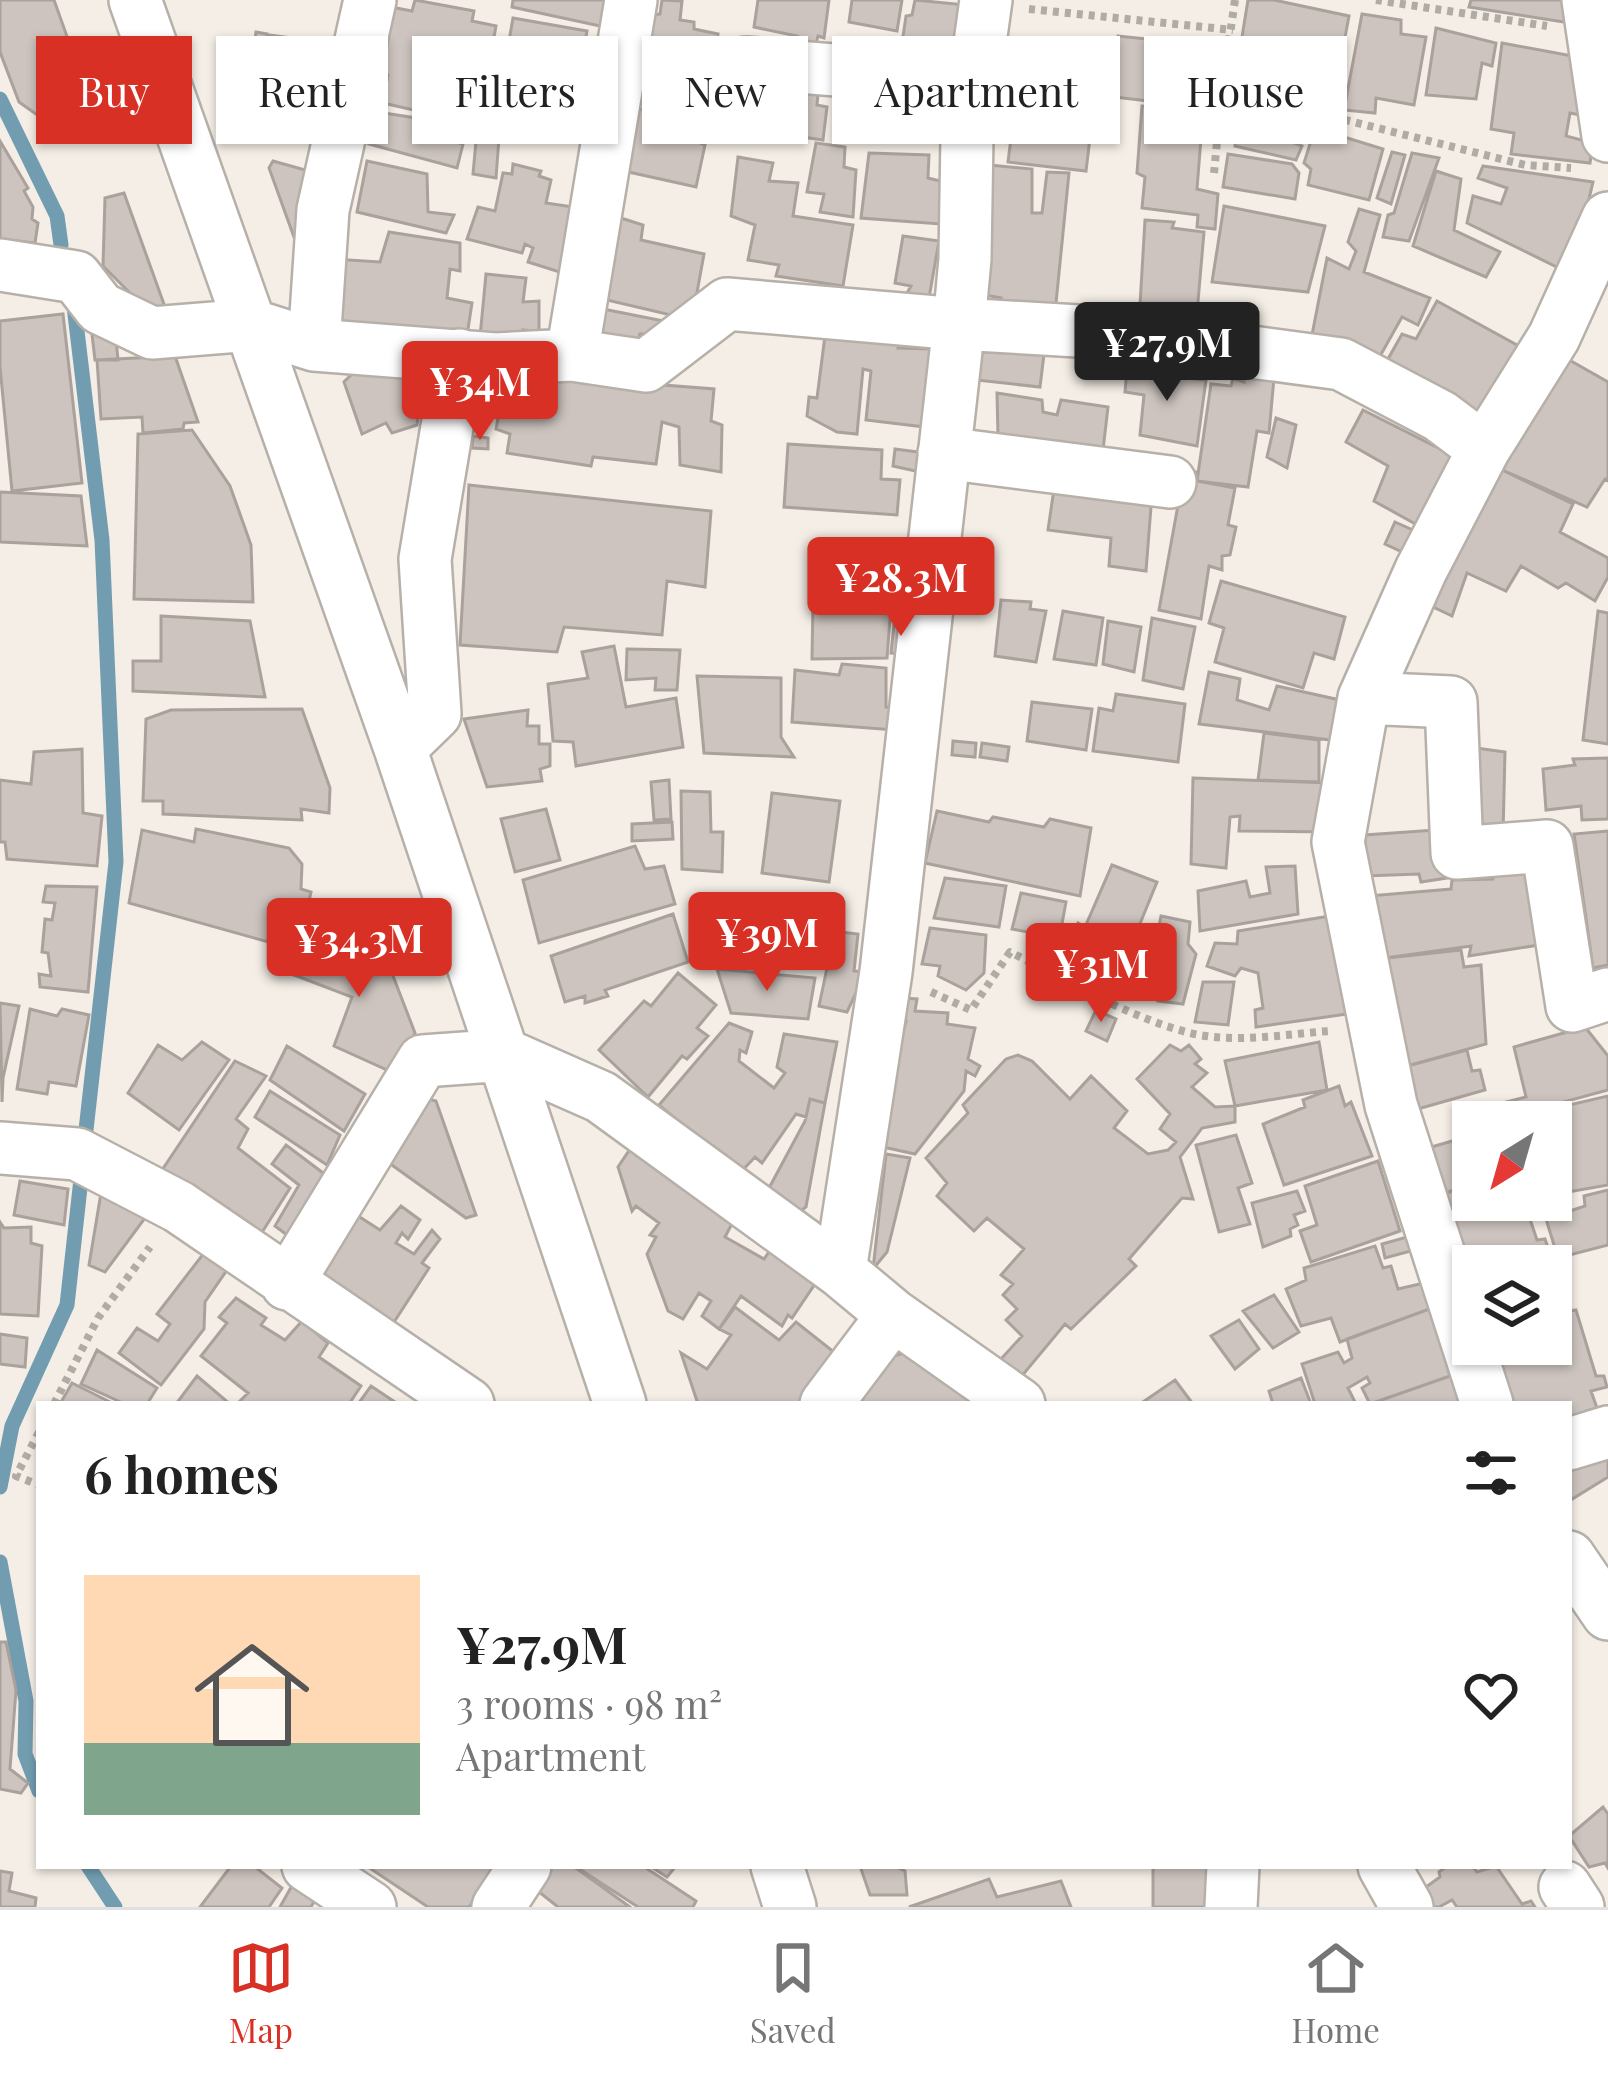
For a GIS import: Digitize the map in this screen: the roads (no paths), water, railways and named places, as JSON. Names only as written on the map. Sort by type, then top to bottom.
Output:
[{"type":"street","points":[[135,0],[400,748],[619,1401]]},
{"type":"street","points":[[314,345],[323,210],[370,0]]},
{"type":"street","points":[[572,356],[631,0]]},
{"type":"street","points":[[981,36],[986,2]]},
{"type":"street","points":[[1590,17],[1598,152]]},
{"type":"street","points":[[840,1271],[886,972],[965,259],[967,144]]},
{"type":"street","points":[[1485,1401],[1391,1106],[1338,842],[1364,698],[1421,570],[1484,449],[1554,338],[1608,218]]},
{"type":"street","points":[[0,265],[76,278],[100,308],[152,333],[251,325],[314,345],[494,359],[572,356],[646,366],[727,304],[1112,333],[1342,364],[1440,416],[1484,449]]},
{"type":"street","points":[[400,748],[435,714],[425,559],[459,355]]},
{"type":"street","points":[[944,453],[1170,482]]},
{"type":"street","points":[[1364,698],[1451,702],[1457,853],[1546,846],[1572,1006],[1608,994]]},
{"type":"street","points":[[287,1284],[423,1061],[506,1055],[601,1097],[1015,1401]]},
{"type":"street","points":[[0,1148],[76,1154],[179,1208],[462,1401]]},
{"type":"street","points":[[828,1401],[893,1315]]},
{"type":"street","points":[[1572,1443],[1608,1432]]},
{"type":"street","points":[[1572,1560],[1608,1614]]},
{"type":"street","points":[[313,1869],[370,1907]]},
{"type":"street","points":[[498,1907],[523,1869]]},
{"type":"street","points":[[778,1869],[790,1907]]},
{"type":"street","points":[[1231,1907],[1232,1869]]},
{"type":"street","points":[[1386,1869],[1407,1907]]},
{"type":"waterway","points":[[0,99],[57,216],[61,245]]},
{"type":"waterway","points":[[74,306],[102,540],[116,862],[86,1130]]},
{"type":"waterway","points":[[0,1487],[12,1426],[67,1305],[81,1179]]},
{"type":"waterway","points":[[0,1562],[26,1701],[25,1754],[36,1783]]},
{"type":"waterway","points":[[90,1869],[115,1907]]}]
